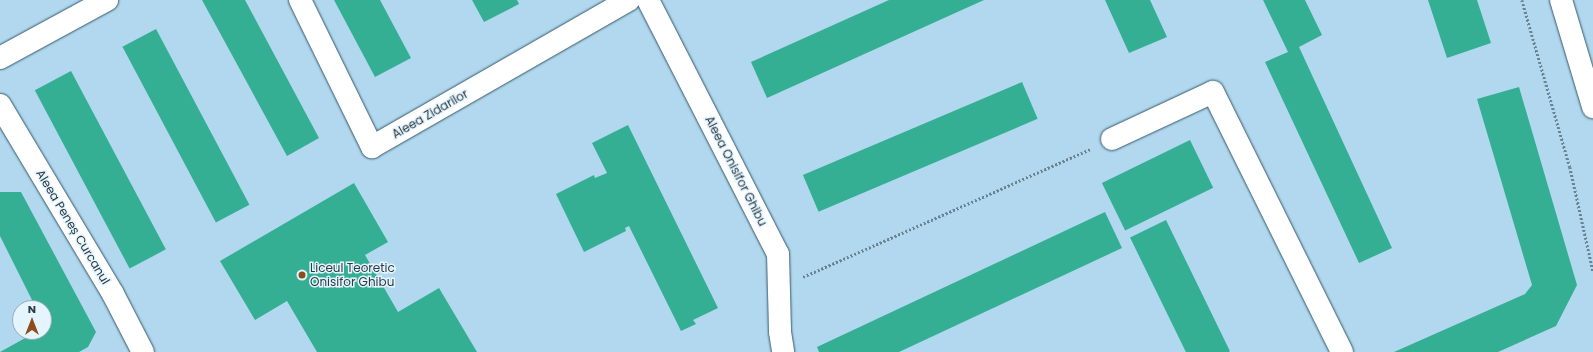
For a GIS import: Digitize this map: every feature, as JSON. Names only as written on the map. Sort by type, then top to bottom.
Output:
[{"type":"street","points":[[0,58],[107,0]]},
{"type":"street","name":"Aleea Zidarilor","points":[[300,0],[372,146],[630,0]]},
{"type":"street","name":"Aleea Onisifor Ghibu","points":[[648,0],[778,254],[781,287],[780,332],[783,352]]},
{"type":"street","points":[[1561,0],[1593,106]]},
{"type":"street","points":[[1112,139],[1213,92],[1342,352]]},
{"type":"street","name":"Aleea Peneș Curcanul","points":[[0,105],[113,294],[143,352]]},
{"type":"path","points":[[1522,0],[1570,167],[1593,271]]},
{"type":"path","points":[[781,287],[1112,139]]},
{"type":"building","points":[[202,0],[245,0],[319,138],[287,156]]},
{"type":"building","points":[[334,0],[380,0],[411,58],[375,77]]},
{"type":"building","points":[[472,0],[517,0],[519,4],[484,22]]},
{"type":"building","points":[[889,0],[984,0],[767,98],[751,62]]},
{"type":"building","points":[[1105,0],[1150,0],[1167,37],[1129,53]]},
{"type":"building","points":[[1263,0],[1305,0],[1322,35],[1299,47],[1392,248],[1359,263],[1265,62],[1288,52]]},
{"type":"building","points":[[1428,0],[1477,0],[1491,43],[1447,58]]},
{"type":"building","points":[[156,29],[249,205],[216,223],[122,47]]},
{"type":"building","points":[[71,71],[166,249],[130,269],[35,90]]},
{"type":"building","points":[[1022,82],[1038,119],[819,212],[803,175]]},
{"type":"building","points":[[1519,87],[1577,285],[1556,326],[1498,352],[1394,352],[1525,294],[1532,285],[1477,99]]},
{"type":"building","points":[[628,125],[718,308],[693,320],[696,324],[681,331],[629,226],[625,228],[626,231],[584,252],[556,194],[594,175],[595,178],[607,173],[592,143]]},
{"type":"building","points":[[1190,140],[1213,188],[1125,231],[1102,183]]},
{"type":"building","name":"Liceul Teoretic Onisifor Ghibu","points":[[354,183],[388,242],[365,255],[398,312],[439,288],[477,352],[317,352],[287,301],[255,320],[220,261]]},
{"type":"building","points":[[0,192],[21,192],[96,332],[88,347],[79,352],[0,352],[22,340],[52,340],[52,300],[32,300],[0,236]]},
{"type":"building","points":[[1105,212],[1122,248],[899,352],[819,352],[817,347]]},
{"type":"building","points":[[1166,220],[1230,351],[1186,352],[1130,238]]},
{"type":"place","name":"Liceul Teoretic Onisifor Ghibu","points":[[302,275]]}]
